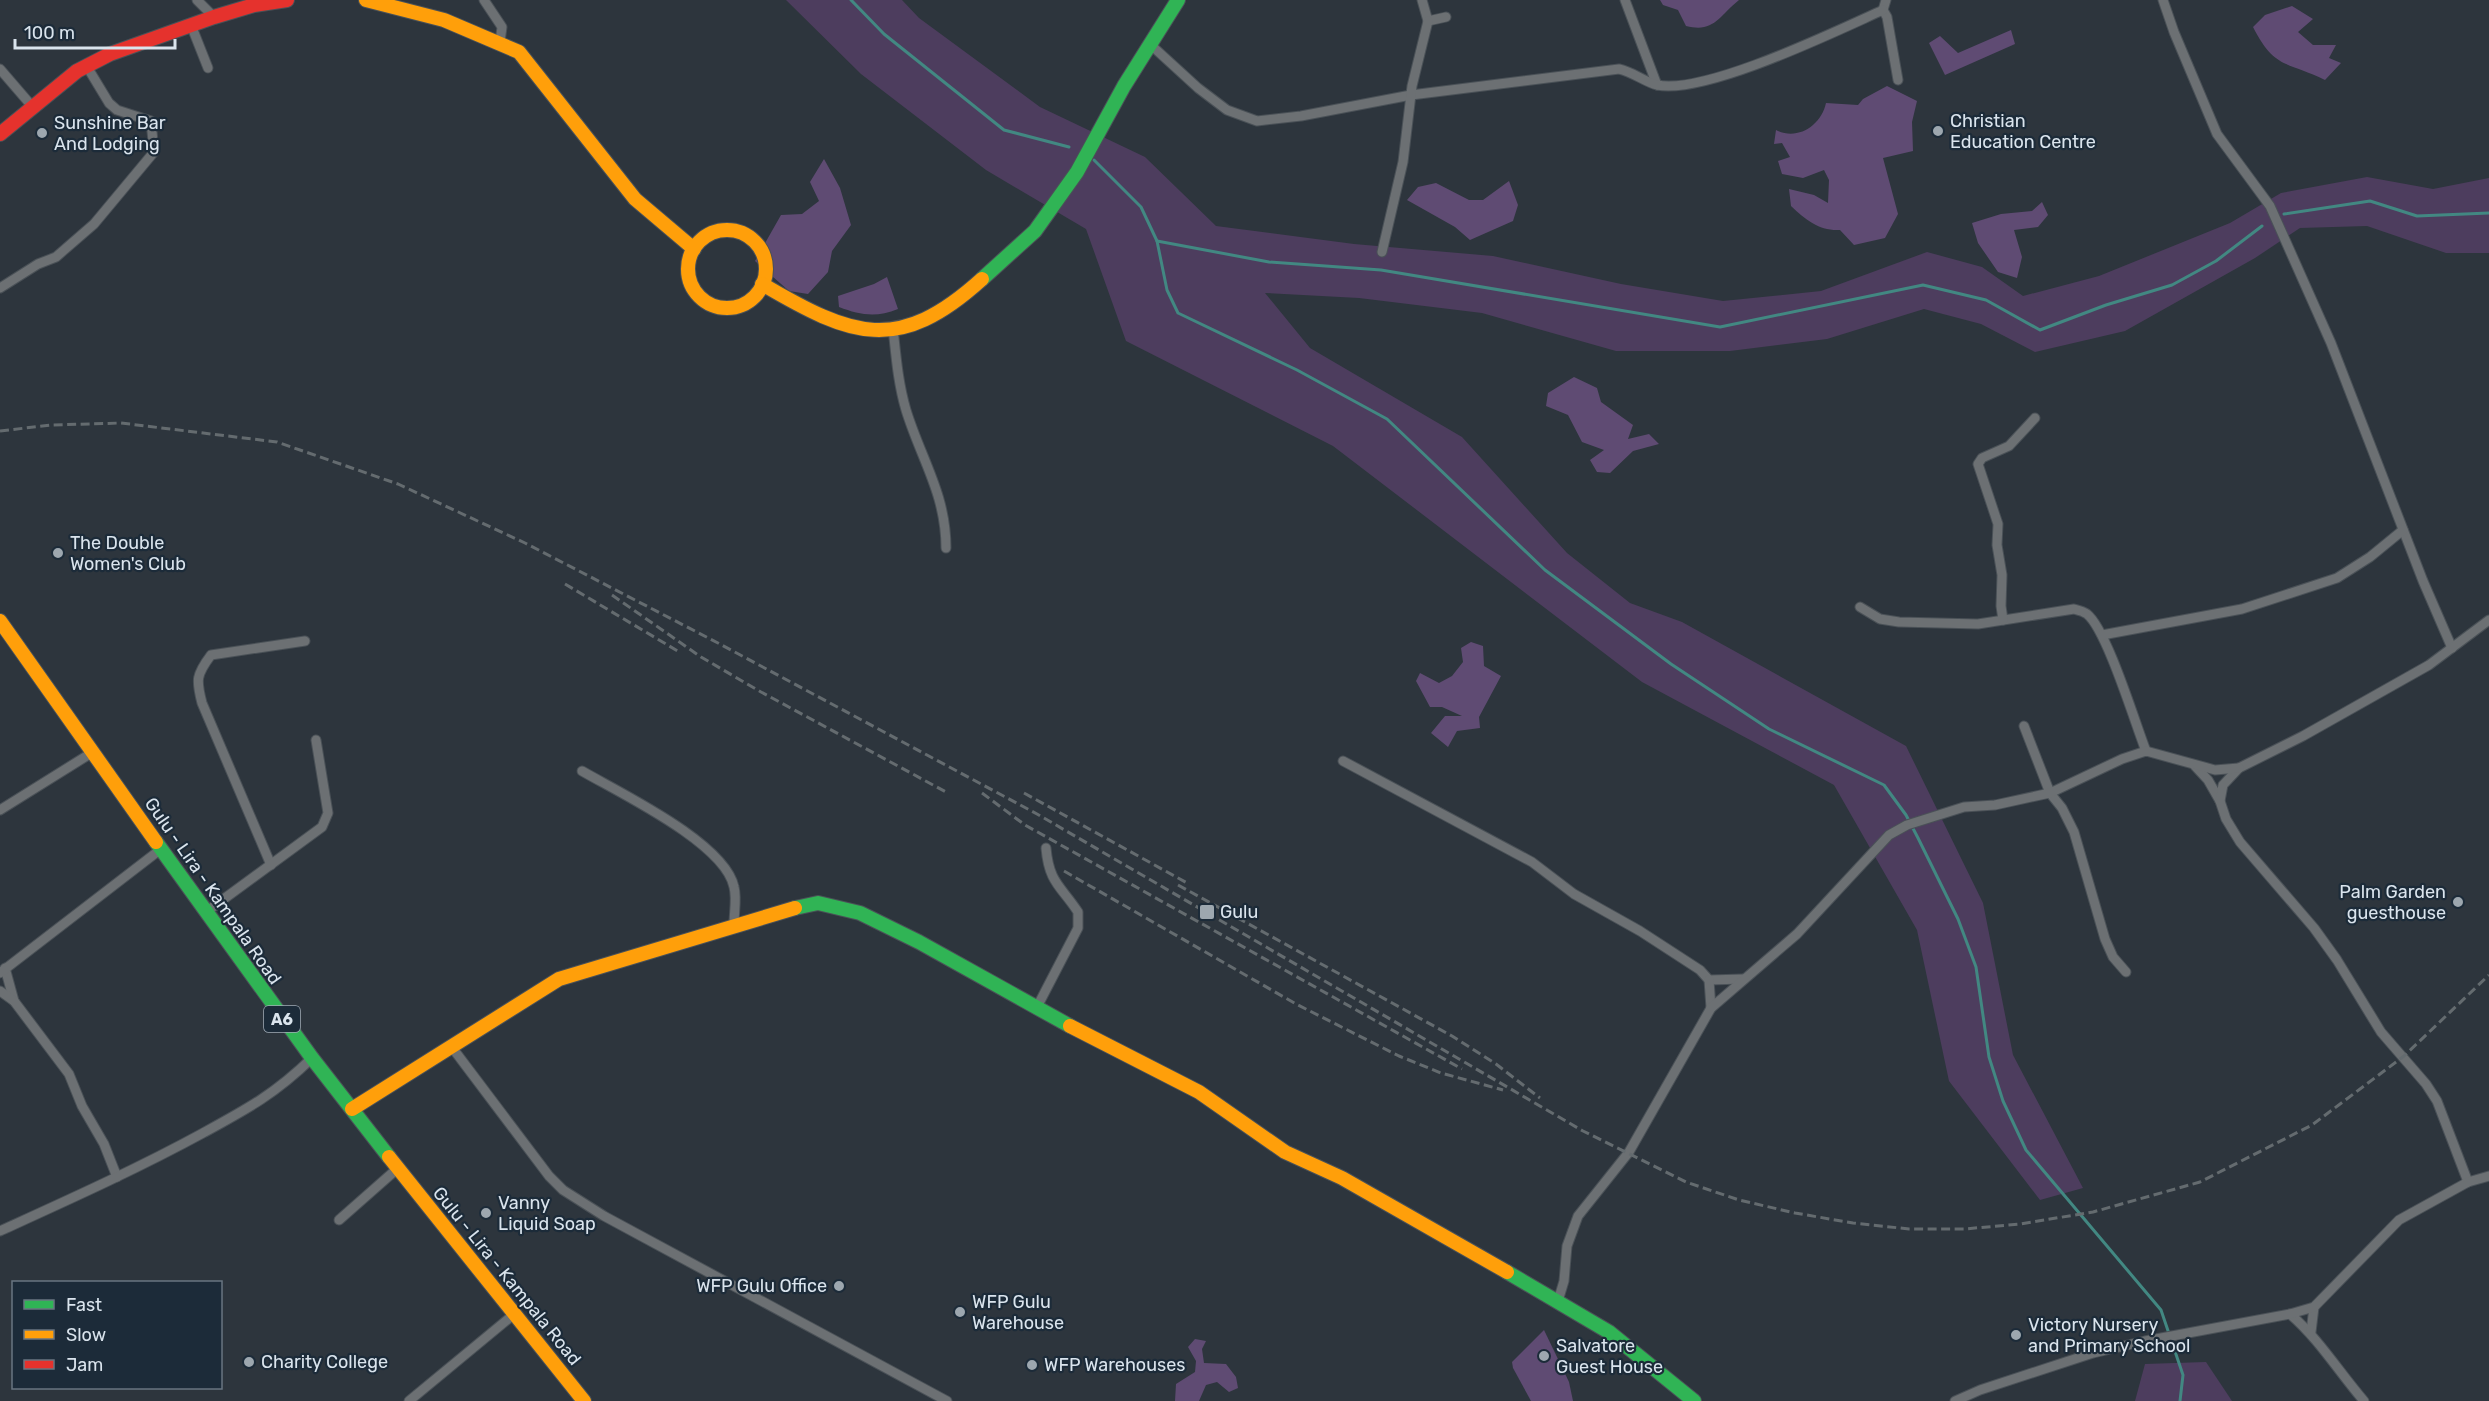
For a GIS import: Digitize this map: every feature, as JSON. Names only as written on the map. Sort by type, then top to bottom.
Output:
[{"type":"street","points":[[197,0],[214,17]]},
{"type":"street","points":[[0,134],[32,105],[86,65],[257,2],[286,0]]},
{"type":"street","points":[[366,0],[410,8],[500,42],[519,52],[635,199],[694,249]]},
{"type":"street","points":[[484,0],[502,27],[500,42]]},
{"type":"street","points":[[762,284],[816,315],[844,326],[877,330],[918,323],[953,305],[1035,231],[1077,172],[1124,86],[1178,0]]},
{"type":"street","points":[[1382,252],[1403,162],[1411,95],[1428,21],[1422,0]]},
{"type":"street","points":[[1625,0],[1657,85]]},
{"type":"street","points":[[2163,0],[2217,134],[2270,206],[2331,343],[2403,530],[2452,648]]},
{"type":"street","points":[[1151,45],[1198,88],[1227,110],[1257,121],[1301,116],[1411,95],[1619,69],[1633,72],[1657,85],[1687,85],[1774,58],[1885,5],[1898,80]]},
{"type":"street","points":[[1428,21],[1446,17]]},
{"type":"street","points":[[192,25],[208,68]]},
{"type":"street","points":[[0,288],[38,264],[56,256],[89,228],[145,166],[154,152],[151,121],[117,110],[109,103],[86,65]]},
{"type":"street","points":[[0,69],[32,105]]},
{"type":"street","points":[[734,230],[753,239],[764,256],[766,276],[762,284],[757,295],[740,306],[719,308],[701,299],[689,282],[688,262],[697,243],[714,232],[734,230]]},
{"type":"street","points":[[892,328],[900,389],[936,486],[946,525],[946,548]]},
{"type":"street","points":[[2003,620],[2002,575],[1997,545],[1998,524],[1978,464],[1982,458],[2009,446],[2035,418]]},
{"type":"street","points":[[2102,635],[2242,609],[2337,578],[2370,557],[2403,530]]},
{"type":"street","points":[[1860,607],[1880,619],[1899,622],[1978,624],[2074,609],[2088,614],[2102,635],[2146,751]]},
{"type":"street","points":[[2220,801],[2223,784],[2239,768],[2429,665],[2489,620]]},
{"type":"street","name":"Gulu - Lira - Kampala Road","points":[[0,621],[56,703],[312,1058],[513,1315],[584,1401]]},
{"type":"street","points":[[272,865],[202,704],[197,682],[201,668],[211,655],[305,641]]},
{"type":"street","points":[[2024,726],[2050,793],[2062,808],[2074,832],[2105,939],[2113,957],[2126,972]]},
{"type":"street","points":[[206,912],[322,827],[328,813],[316,740]]},
{"type":"street","points":[[1558,1301],[1564,1281],[1567,1246],[1578,1216],[1629,1152],[1711,1008],[1797,934],[1889,835],[1906,825],[1964,807],[1995,805],[2050,793],[2122,759],[2146,751],[2215,770],[2239,768]]},
{"type":"street","points":[[0,810],[93,752]]},
{"type":"street","points":[[1343,761],[1532,862],[1574,894],[1640,931],[1700,970],[1709,980],[1711,1008]]},
{"type":"street","points":[[2193,764],[2208,780],[2220,801],[2226,819],[2240,842],[2314,928],[2337,960],[2381,1032],[2426,1084],[2437,1101],[2468,1182]]},
{"type":"street","points":[[582,771],[669,822],[724,863],[734,887],[734,924]]},
{"type":"street","points":[[1036,1009],[1078,928],[1078,912],[1055,884],[1048,865],[1046,848]]},
{"type":"street","points":[[14,1001],[3,970],[161,849]]},
{"type":"street","points":[[352,1109],[560,979],[734,924],[818,903],[845,908],[919,942],[1036,1009],[1199,1092],[1285,1152],[1342,1178],[1609,1332],[1694,1401]]},
{"type":"street","points":[[1709,980],[1743,979]]},
{"type":"street","points":[[0,990],[14,1001],[69,1074],[82,1106],[104,1144],[117,1177]]},
{"type":"street","points":[[451,1046],[549,1176],[563,1190],[604,1216],[947,1401]]},
{"type":"street","points":[[0,1231],[117,1177],[266,1098],[312,1058]]},
{"type":"street","points":[[339,1220],[398,1168]]},
{"type":"street","points":[[1955,1401],[1980,1390],[2093,1353],[2290,1314],[2314,1307],[2399,1220],[2468,1182],[2489,1176]]},
{"type":"street","points":[[2311,1332],[2314,1307]]},
{"type":"street","points":[[2290,1314],[2311,1332],[2333,1365],[2364,1401]]},
{"type":"street","points":[[409,1401],[513,1315]]},
{"type":"shaded area","points":[[786,0],[902,0],[919,18],[1040,107],[1145,157],[1216,226],[1354,244],[1493,256],[1621,284],[1723,301],[1821,291],[1927,252],[1982,267],[2023,296],[2099,276],[2230,223],[2281,193],[2367,177],[2433,189],[2489,178],[2489,253],[2446,253],[2367,226],[2300,228],[2255,258],[2125,331],[2035,352],[1981,324],[1924,309],[1827,339],[1730,351],[1616,351],[1482,313],[1359,298],[1265,293],[1310,348],[1462,437],[1567,553],[1630,603],[1682,622],[1906,746],[1983,903],[2013,1055],[2083,1188],[2040,1200],[1949,1081],[1917,930],[1834,785],[1642,682],[1333,446],[1126,341],[1086,229],[986,170],[861,74]]},
{"type":"shaded area","points":[[1660,0],[1739,0],[1715,22],[1695,28],[1686,26],[1678,10],[1663,5]]},
{"type":"shaded area","points":[[2292,6],[2313,19],[2298,32],[2313,45],[2336,45],[2329,58],[2341,63],[2325,80],[2275,58],[2253,27],[2265,15]]},
{"type":"shaded area","points":[[2011,30],[2015,44],[1945,75],[1929,43],[1940,36],[1958,53]]},
{"type":"shaded area","points":[[1887,86],[1917,101],[1912,122],[1913,151],[1883,158],[1898,214],[1885,238],[1854,245],[1840,230],[1826,229],[1813,224],[1791,206],[1789,189],[1814,195],[1828,203],[1829,180],[1824,170],[1803,178],[1782,174],[1778,161],[1790,157],[1782,143],[1774,144],[1776,130],[1792,134],[1800,132],[1814,125],[1826,103],[1858,105],[1863,99]]},
{"type":"shaded area","points":[[824,159],[840,188],[851,225],[832,251],[828,272],[808,294],[789,291],[755,261],[781,215],[802,214],[819,201],[810,182]]},
{"type":"shaded area","points":[[1509,181],[1518,205],[1513,221],[1470,240],[1455,227],[1407,200],[1418,187],[1436,183],[1469,200],[1483,200]]},
{"type":"shaded area","points":[[2042,202],[2048,215],[2038,227],[2014,230],[2022,257],[2017,278],[1998,272],[1978,243],[1972,223],[2001,214],[2032,211]]},
{"type":"shaded area","points":[[887,277],[898,309],[882,314],[868,314],[839,307],[838,296],[874,284]]},
{"type":"shaded area","points":[[1574,377],[1597,388],[1601,402],[1633,425],[1628,439],[1649,434],[1659,444],[1633,451],[1610,473],[1597,472],[1590,460],[1604,450],[1582,442],[1568,415],[1546,406],[1548,393]]},
{"type":"shaded area","points":[[1471,642],[1483,646],[1484,666],[1501,676],[1479,717],[1480,728],[1457,731],[1448,747],[1431,733],[1445,716],[1462,716],[1442,707],[1430,707],[1416,681],[1420,673],[1439,683],[1452,676],[1463,662],[1461,648]]},
{"type":"shaded area","points":[[1544,1330],[1569,1382],[1573,1401],[1531,1401],[1513,1368],[1512,1362]]},
{"type":"shaded area","points":[[1195,1339],[1206,1341],[1202,1349],[1204,1363],[1226,1364],[1236,1377],[1238,1388],[1229,1392],[1217,1382],[1206,1385],[1199,1401],[1175,1401],[1176,1384],[1195,1372],[1196,1361],[1188,1347]]},
{"type":"shaded area","points":[[2206,1362],[2232,1401],[2135,1401],[2145,1364]]},
{"type":"waterway","points":[[851,0],[884,34],[1004,130],[1069,147]]},
{"type":"waterway","points":[[1094,160],[1141,207],[1157,241],[1167,290],[1178,313],[1297,370],[1387,419],[1545,570],[1671,664],[1769,729],[1884,785],[1906,815],[1958,919],[1976,967],[1989,1057],[2003,1101],[2026,1150],[2161,1310],[2183,1375],[2180,1401]]},
{"type":"waterway","points":[[2284,214],[2370,201],[2417,216],[2489,213]]},
{"type":"waterway","points":[[1157,241],[1269,262],[1381,270],[1720,327],[1923,285],[1986,300],[2040,330],[2106,305],[2172,285],[2216,261],[2262,226]]},
{"type":"railway","points":[[0,431],[51,425],[121,423],[277,442],[398,484],[525,543],[718,643],[1037,814],[1583,1131],[1686,1182],[1739,1200],[1795,1213],[1853,1223],[1909,1229],[1964,1229],[2020,1224],[2093,1212],[2200,1182],[2312,1125],[2404,1056],[2489,975]]},
{"type":"railway","points":[[565,584],[681,653]]},
{"type":"railway","points":[[612,595],[701,657],[946,792]]},
{"type":"railway","points":[[982,793],[1025,825],[1462,1069]]},
{"type":"railway","points":[[1024,793],[1189,884]]},
{"type":"railway","points":[[1064,871],[1296,1004],[1399,1056],[1441,1073],[1503,1090]]},
{"type":"railway","points":[[1178,885],[1452,1036],[1496,1064],[1540,1098]]},
{"type":"traffic: fast","points":[[982,279],[1035,231],[1077,172],[1124,86],[1178,0]]},
{"type":"traffic: fast","points":[[156,842],[312,1058],[389,1157]]},
{"type":"traffic: fast","points":[[795,908],[818,903],[860,913],[919,942],[1070,1026]]},
{"type":"traffic: fast","points":[[1507,1272],[1609,1332],[1694,1401]]},
{"type":"traffic: slow","points":[[366,0],[444,20],[519,52],[635,199],[694,249]]},
{"type":"traffic: slow","points":[[727,230],[742,233],[759,247],[766,269],[763,284],[749,301],[727,308],[712,305],[695,291],[688,269],[691,254],[705,237],[727,230]]},
{"type":"traffic: slow","points":[[762,284],[823,316],[849,326],[874,330],[899,328],[925,319],[952,303],[982,279]]},
{"type":"traffic: slow","points":[[0,621],[156,842]]},
{"type":"traffic: slow","points":[[352,1109],[559,979],[795,908]]},
{"type":"traffic: slow","points":[[1070,1026],[1199,1092],[1285,1152],[1342,1178],[1507,1272]]},
{"type":"traffic: slow","points":[[389,1157],[584,1401]]},
{"type":"traffic: jam","points":[[0,134],[77,71],[110,54],[214,17],[254,5],[287,0]]},
{"type":"place","name":"Christian Education Centre","points":[[1938,131]]},
{"type":"place","name":"Sunshine Bar And Lodging","points":[[42,133]]},
{"type":"place","name":"The Double Women's Club","points":[[58,553]]},
{"type":"place","name":"Palm Garden guesthouse","points":[[2458,902]]},
{"type":"place","name":"Gulu","points":[[1207,912]]},
{"type":"place","name":"Vanny Liquid Soap","points":[[486,1213]]},
{"type":"place","name":"WFP Gulu Office","points":[[839,1286]]},
{"type":"place","name":"WFP Gulu Warehouse","points":[[960,1312]]},
{"type":"place","name":"Victory Nursery and Primary School","points":[[2016,1335]]},
{"type":"place","name":"Salvatore Guest House","points":[[1544,1356]]},
{"type":"place","name":"Charity College","points":[[249,1362]]},
{"type":"place","name":"WFP Warehouses","points":[[1032,1365]]}]
